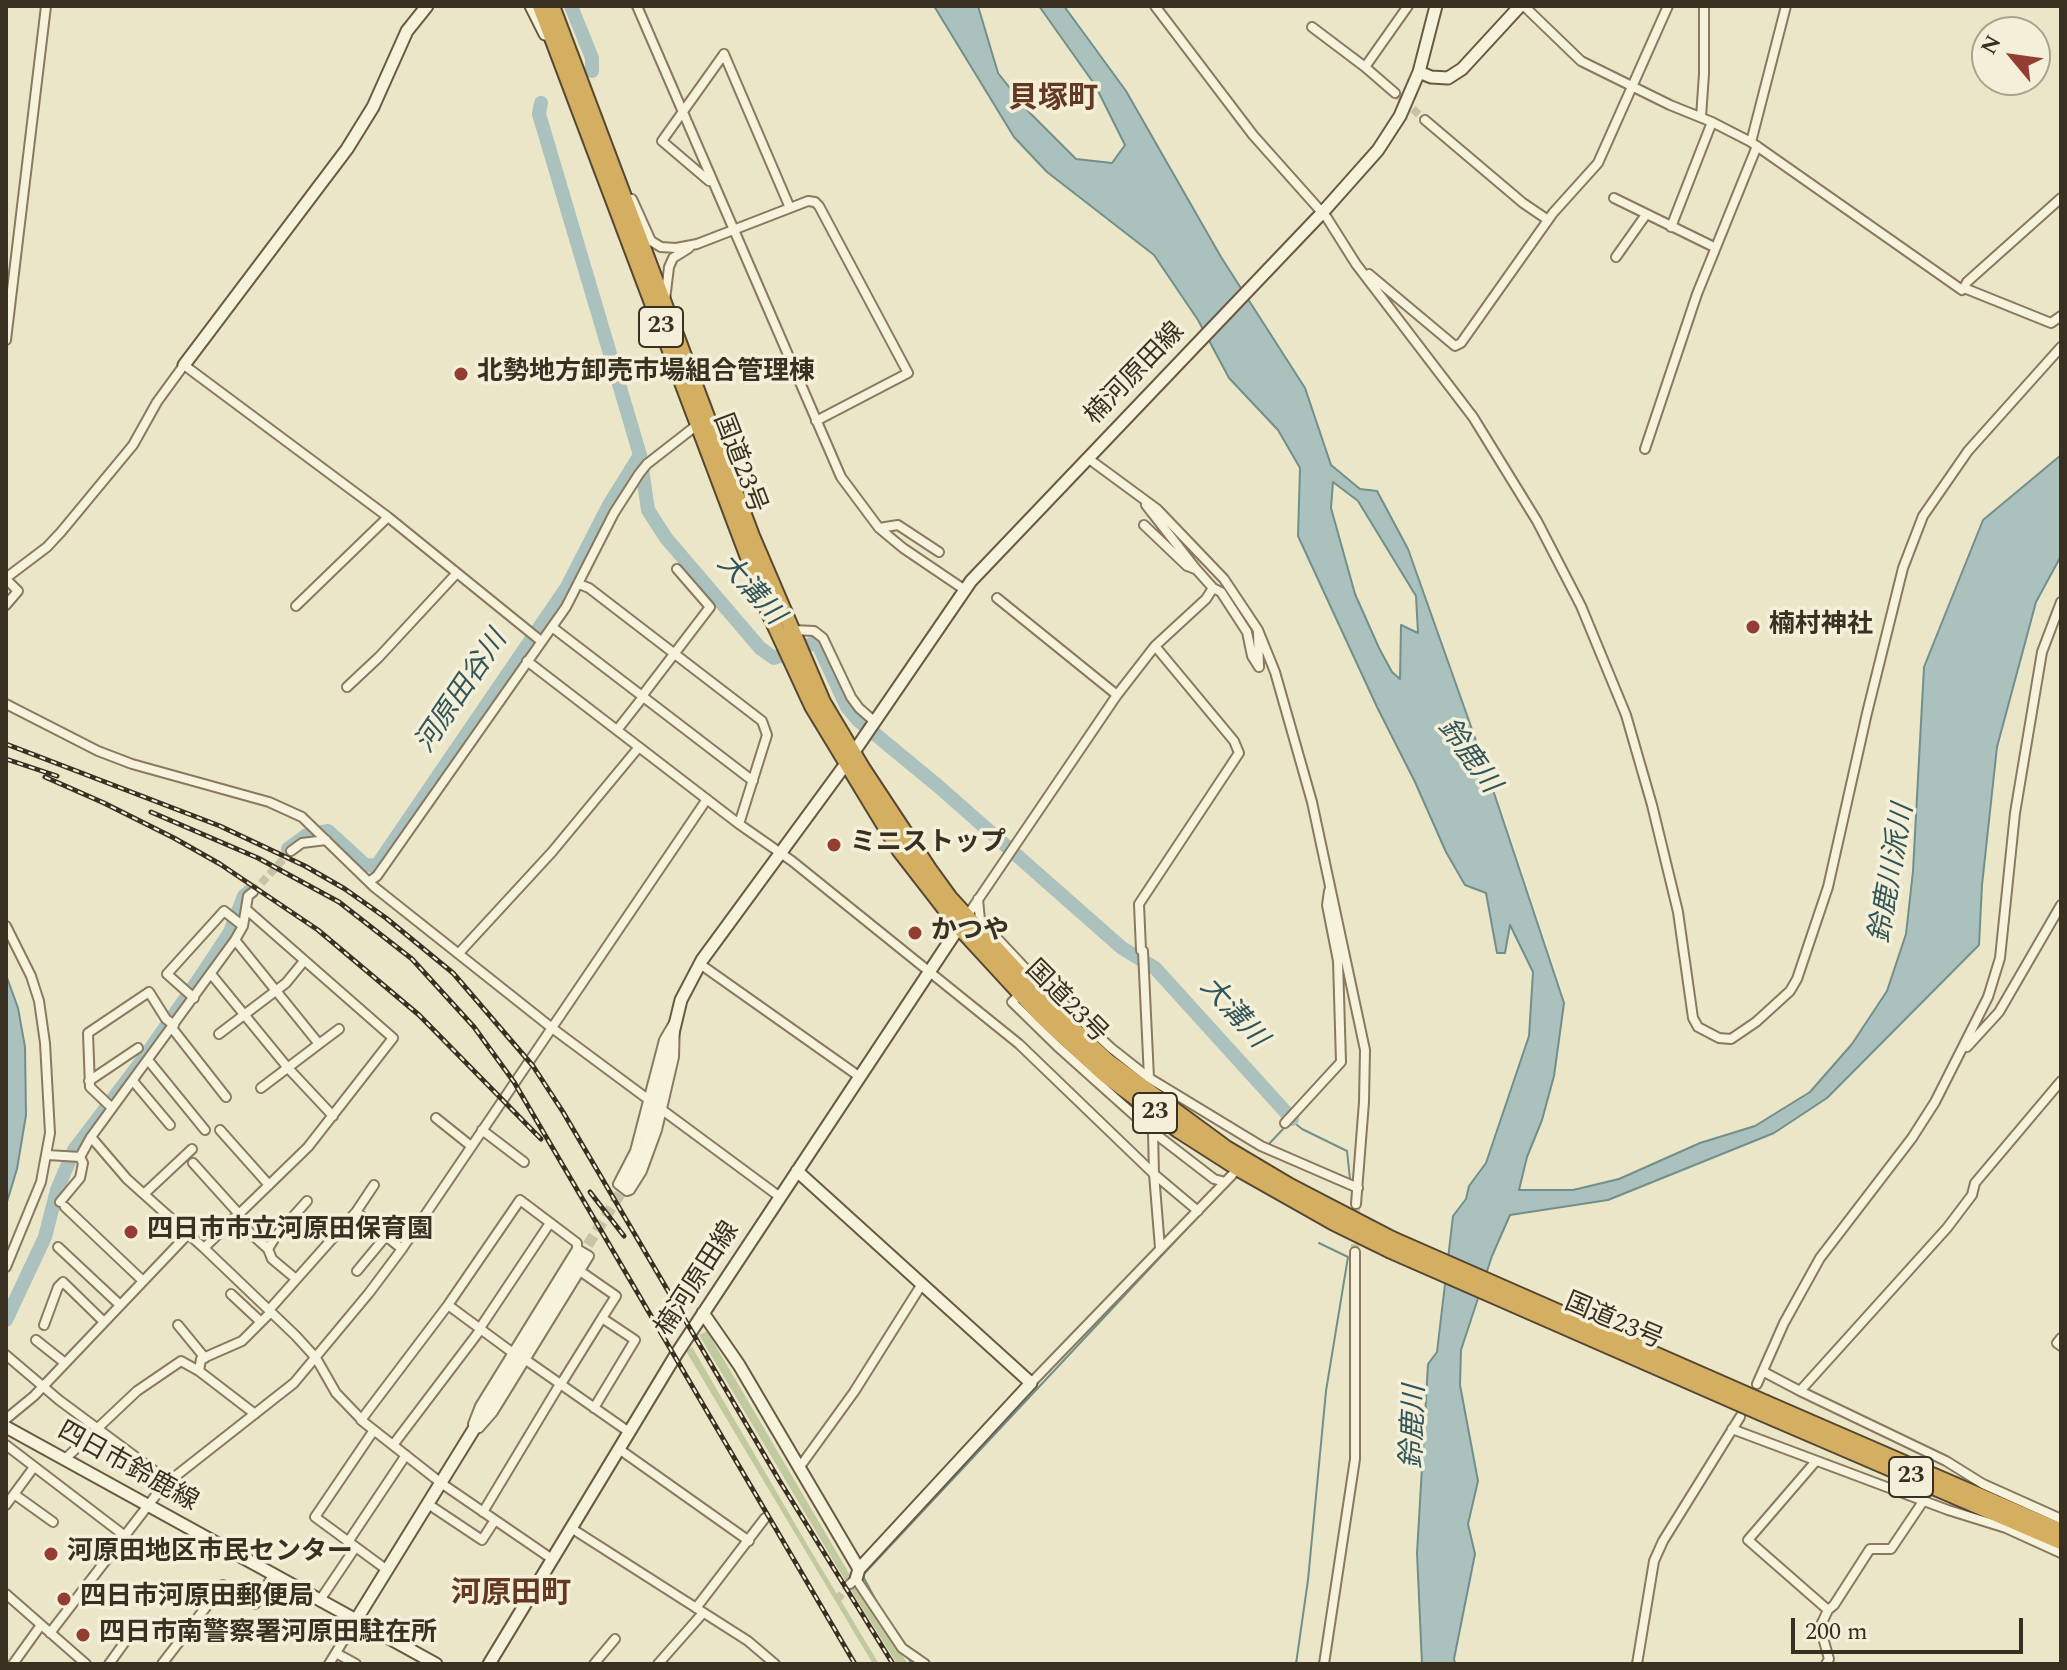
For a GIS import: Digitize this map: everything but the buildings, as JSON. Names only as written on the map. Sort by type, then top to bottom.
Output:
[{"type":"highway","name":"国道23号","points":[[540,6],[697,425],[794,647]]},
{"type":"highway","name":"国道23号","points":[[552,6],[794,647],[812,706],[849,759],[900,851],[963,922],[1020,994],[1098,1069],[1178,1130],[1281,1194],[2061,1542]]},
{"type":"highway","name":"国道23号","points":[[963,922],[1075,1031],[1140,1086],[1235,1153],[1390,1245]]},
{"type":"highway","name":"国道23号","points":[[1764,1408],[2061,1531]]},
{"type":"street","points":[[6,340],[46,6]]},
{"type":"street","points":[[6,605],[18,591],[6,578],[47,547],[133,445],[157,402],[335,167],[373,107],[407,31],[427,6]]},
{"type":"street","points":[[531,6],[559,59]]},
{"type":"street","points":[[637,6],[841,477],[879,528],[965,590]]},
{"type":"street","points":[[1155,6],[1473,417],[1508,470],[1581,606],[1626,715],[1678,912],[1693,1018],[1698,1027],[1719,1038],[1731,1039],[1743,1032],[1790,991],[1797,979],[1828,887],[1903,568],[1923,516],[1968,451],[2061,347]]},
{"type":"street","points":[[1365,67],[1408,6]]},
{"type":"street","name":"楠河原田線","points":[[627,1183],[646,1145],[681,1000],[700,964],[849,759],[965,590],[1367,165],[1389,134],[1419,72],[1436,6]]},
{"type":"street","points":[[1419,72],[1431,77],[1448,78],[1462,69],[1522,6],[1571,54],[1754,144],[1962,290],[1964,288],[2051,323],[2061,316]]},
{"type":"street","points":[[1356,264],[1455,346],[1461,343],[1548,220],[1598,163],[1668,6]]},
{"type":"street","points":[[1701,117],[1704,6]]},
{"type":"street","points":[[1645,449],[1677,346],[1754,144],[1786,6]]},
{"type":"street","points":[[1312,27],[1395,93]]},
{"type":"street","points":[[713,184],[662,141],[724,54],[790,208]]},
{"type":"street","points":[[1425,120],[1523,203],[1548,220]]},
{"type":"street","points":[[1671,227],[1712,122]]},
{"type":"street","points":[[601,136],[616,161],[651,241],[661,247],[676,248],[697,244]]},
{"type":"street","points":[[1614,198],[1645,216],[1714,247]]},
{"type":"street","points":[[1964,288],[2061,198]]},
{"type":"street","points":[[664,303],[665,280],[673,258],[697,244],[808,201],[815,202],[908,373],[816,421]]},
{"type":"street","points":[[1616,257],[1645,216]]},
{"type":"street","points":[[184,365],[388,517],[537,638]]},
{"type":"street","points":[[370,881],[377,876],[527,661],[537,638],[552,627],[579,584],[614,513],[639,474],[647,464],[697,425]]},
{"type":"street","points":[[1092,454],[1169,520],[1224,579],[1258,630],[1275,672],[1293,729],[1331,886],[1365,1050],[1356,1204]]},
{"type":"street","points":[[1139,494],[1196,569],[1213,588],[1221,592],[1247,632],[1252,656],[1259,667],[1258,630]]},
{"type":"street","points":[[296,606],[388,517]]},
{"type":"street","points":[[879,528],[898,525],[939,552]]},
{"type":"street","points":[[1144,525],[1187,566],[1196,569]]},
{"type":"street","points":[[617,730],[710,607],[677,569]]},
{"type":"street","points":[[347,687],[456,574]]},
{"type":"street","points":[[579,584],[589,588],[762,721],[767,735],[739,824]]},
{"type":"street","points":[[963,922],[1117,695],[1155,646],[1206,599],[1213,588]]},
{"type":"street","points":[[997,598],[1117,695]]},
{"type":"street","points":[[1757,1384],[1784,1323],[1820,1258],[1912,1138],[1935,1102],[1988,997],[2000,958],[2015,813],[2039,667],[2061,602]]},
{"type":"street","points":[[552,627],[753,781]]},
{"type":"street","points":[[794,647],[814,631],[823,638],[851,697],[874,723]]},
{"type":"street","points":[[1149,1078],[1139,904],[1239,753],[1234,741],[1155,646]]},
{"type":"street","points":[[527,661],[781,853],[930,971],[1019,1044],[1154,1174],[1198,1211]]},
{"type":"street","points":[[6,704],[98,751],[291,810],[370,881],[552,1028],[649,1100]]},
{"type":"street","points":[[459,953],[552,852],[639,747]]},
{"type":"street","points":[[50,1633],[168,1481],[294,1383],[402,1249],[707,799]]},
{"type":"street","points":[[291,851],[321,836]]},
{"type":"street","points":[[1286,1122],[1341,1062],[1338,961],[1327,905],[1331,886]]},
{"type":"street","points":[[72,1156],[91,1137],[191,995],[211,974],[235,940],[238,923],[247,910],[248,896],[253,892]]},
{"type":"street","points":[[978,899],[980,920],[1025,968],[1111,1048],[1149,1078],[1263,1147],[1356,1188]]},
{"type":"street","points":[[1962,1050],[1999,1012],[2061,905]]},
{"type":"street","points":[[204,1248],[308,1147],[393,1038],[247,910]]},
{"type":"street","points":[[191,995],[167,974],[224,911],[238,923]]},
{"type":"street","name":"楠河原田線","points":[[489,1664],[703,1313],[963,922]]},
{"type":"street","points":[[6,926],[31,976],[39,1001],[49,1092],[50,1133],[41,1182],[6,1267]]},
{"type":"street","points":[[235,940],[319,1044]]},
{"type":"street","points":[[219,1034],[276,991],[304,961]]},
{"type":"street","points":[[700,964],[860,1077]]},
{"type":"street","points":[[211,974],[288,1068],[333,1116]]},
{"type":"street","points":[[111,1107],[90,1087],[88,1033],[149,992],[226,1097]]},
{"type":"street","points":[[1020,994],[1012,1002],[1153,1132],[1214,1179],[1225,1182]]},
{"type":"street","points":[[675,1021],[674,1057],[654,1139],[642,1171],[627,1191],[618,1184],[635,1151],[664,1040],[675,1021]]},
{"type":"street","points":[[261,1088],[339,1029]]},
{"type":"street","points":[[89,1081],[138,1048]]},
{"type":"street","points":[[148,1060],[205,1130]]},
{"type":"street","points":[[133,1081],[170,1125]]},
{"type":"street","points":[[1800,1391],[1947,1228],[1972,1195],[1975,1183],[2061,1081]]},
{"type":"street","points":[[661,1109],[780,1197]]},
{"type":"street","points":[[436,1118],[471,1146]]},
{"type":"street","points":[[220,1130],[269,1185]]},
{"type":"street","points":[[482,1130],[524,1162]]},
{"type":"street","points":[[1153,1132],[1160,1248]]},
{"type":"street","points":[[91,1137],[127,1179],[189,1233],[316,1358],[336,1393],[361,1419],[441,1483],[552,1559]]},
{"type":"street","points":[[1250,1155],[1263,1147]]},
{"type":"street","points":[[144,1194],[192,1149]]},
{"type":"street","points":[[48,1155],[72,1156],[83,1163],[80,1178],[62,1205],[143,1281]]},
{"type":"street","points":[[193,1163],[268,1249],[272,1259],[296,1279]]},
{"type":"street","points":[[797,1171],[1031,1383]]},
{"type":"street","points":[[855,1577],[1031,1383],[1232,1175]]},
{"type":"street","points":[[199,1371],[201,1359],[242,1341],[261,1322],[356,1212],[374,1185]]},
{"type":"street","points":[[361,1419],[448,1305],[520,1200],[577,1243],[579,1260],[526,1360],[493,1412],[466,1440]]},
{"type":"street","points":[[268,1249],[307,1201]]},
{"type":"street","points":[[356,1212],[402,1249]]},
{"type":"street","points":[[393,1445],[480,1329],[550,1223]]},
{"type":"street","points":[[6,1419],[42,1387],[189,1233]]},
{"type":"street","points":[[357,1271],[386,1236]]},
{"type":"street","points":[[58,1247],[120,1305]]},
{"type":"street","points":[[1324,1664],[1355,1459],[1355,1252]]},
{"type":"street","points":[[483,1512],[616,1296],[579,1260]]},
{"type":"street","points":[[466,1440],[480,1406],[513,1353],[579,1260]]},
{"type":"street","points":[[329,1664],[579,1260]]},
{"type":"street","points":[[44,1325],[58,1287],[63,1282],[104,1322]]},
{"type":"street","points":[[799,1468],[854,1392],[922,1284]]},
{"type":"street","points":[[231,1294],[261,1322]]},
{"type":"street","points":[[448,1305],[513,1353]]},
{"type":"street","points":[[703,1313],[739,1365],[799,1468],[855,1577],[902,1648],[925,1664]]},
{"type":"street","points":[[594,1408],[635,1340],[602,1318]]},
{"type":"street","points":[[178,1325],[205,1358]]},
{"type":"street","points":[[2061,1338],[2057,1343],[2061,1346]]},
{"type":"street","points":[[36,1340],[65,1363]]},
{"type":"street","points":[[6,1355],[42,1387],[168,1481]]},
{"type":"street","points":[[526,1360],[629,1432]]},
{"type":"street","points":[[65,1459],[137,1391],[181,1361],[255,1414]]},
{"type":"street","points":[[1764,1372],[1946,1461],[1983,1484],[2061,1519]]},
{"type":"street","points":[[1637,1664],[1654,1561],[1663,1541],[1740,1417]]},
{"type":"street","name":"四日市鈴鹿線","points":[[6,1427],[436,1664]]},
{"type":"street","points":[[1732,1429],[2006,1528],[2061,1553]]},
{"type":"street","points":[[374,1430],[315,1517],[387,1570]]},
{"type":"street","points":[[6,1445],[125,1536]]},
{"type":"street","points":[[619,1449],[749,1541]]},
{"type":"street","points":[[320,1600],[406,1455]]},
{"type":"street","points":[[1816,1461],[1748,1540],[1828,1610]]},
{"type":"street","points":[[6,1505],[34,1467]]},
{"type":"street","points":[[14,1494],[53,1522]]},
{"type":"street","points":[[1826,1664],[1829,1659],[1820,1627],[1828,1610],[1870,1549],[1891,1549],[1924,1500]]},
{"type":"street","points":[[428,1504],[482,1540],[495,1520]]},
{"type":"street","points":[[658,1664],[700,1611],[765,1518]]},
{"type":"street","points":[[571,1528],[748,1641],[768,1662]]},
{"type":"street","points":[[255,1604],[274,1574]]},
{"type":"street","points":[[162,1664],[223,1585]]},
{"type":"street","points":[[6,1594],[86,1664]]},
{"type":"street","points":[[13,1664],[41,1625]]},
{"type":"street","points":[[109,1664],[132,1632]]},
{"type":"street","points":[[594,1664],[615,1639]]},
{"type":"street","points":[[336,1653],[356,1664]]},
{"type":"green space","points":[[707,1331],[850,1575],[849,1579],[908,1664],[897,1664],[849,1587],[699,1335]]},
{"type":"green space","points":[[692,1347],[879,1664],[873,1664],[686,1351]]},
{"type":"water","name":"鈴鹿川","points":[[934,6],[978,6],[998,73],[1028,111],[1076,159],[1112,163],[1125,145],[1095,85],[1039,6],[1064,6],[1126,91],[1221,257],[1305,388],[1331,465],[1360,489],[1377,491],[1408,549],[1564,1003],[1554,1076],[1519,1190],[1573,1190],[1619,1179],[1700,1143],[1755,1126],[1810,1092],[1852,1044],[1887,991],[1906,934],[1913,871],[1924,667],[1983,520],[2061,455],[2061,556],[2036,602],[1997,747],[1982,885],[1979,945],[1827,1098],[1774,1133],[1608,1200],[1510,1215],[1492,1256],[1461,1350],[1460,1385],[1478,1481],[1468,1524],[1475,1554],[1455,1664],[1422,1664],[1417,1553],[1428,1364],[1437,1352],[1453,1216],[1486,1163],[1529,1036],[1533,972],[1510,925],[1505,953],[1497,953],[1486,893],[1465,885],[1446,852],[1377,707],[1298,536],[1300,468],[1278,430],[1229,378],[1198,320],[1154,255],[1047,172],[1014,137]],"holes":[[[1333,482],[1358,501],[1416,596],[1418,633],[1401,625],[1400,679],[1392,672],[1379,648],[1355,594],[1331,508]]]},
{"type":"water","points":[[6,975],[18,1008],[25,1047],[26,1115],[17,1169],[6,1205]]},
{"type":"waterway","name":"大溝川","points":[[571,6],[592,58],[592,71]]},
{"type":"waterway","name":"大溝川","points":[[541,103],[539,114],[640,455],[648,510],[666,538],[760,648],[774,658],[817,642],[847,707],[858,720],[1122,948],[1155,968],[1292,1119]]},
{"type":"waterway","name":"河原田谷川","points":[[288,849],[307,835],[328,831],[365,865],[376,866],[567,587],[609,505],[640,455]]},
{"type":"waterway","name":"河原田谷川","points":[[6,1320],[45,1237],[57,1190],[74,1150],[199,979],[230,932],[244,896],[251,890]]},
{"type":"waterway","points":[[1291,1120],[1302,1129],[1347,1151],[1350,1179]]},
{"type":"waterway","points":[[1267,1146],[1284,1128]]},
{"type":"waterway","points":[[906,1645],[880,1608],[864,1574],[1224,1189]]},
{"type":"waterway","points":[[1296,1664],[1308,1580],[1326,1391],[1348,1257],[1319,1243]]},
{"type":"waterway","points":[[907,1656],[912,1664]]},
{"type":"tunnel","points":[[1395,93],[1425,120]]},
{"type":"tunnel","points":[[253,892],[291,851]]},
{"type":"tunnel","points":[[579,1259],[627,1183]]},
{"type":"tunnel","points":[[1355,1252],[1356,1204]]},
{"type":"tunnel","points":[[837,1600],[850,1584]]},
{"type":"railway","points":[[6,744],[220,826],[305,866],[386,918],[453,973],[533,1066],[563,1112],[779,1480],[893,1664]]},
{"type":"railway","points":[[6,759],[57,776]]},
{"type":"railway","points":[[45,777],[174,838],[220,864],[318,930],[419,1015],[541,1139]]},
{"type":"railway","points":[[151,812],[258,858],[339,902],[412,959],[474,1027],[514,1082],[855,1664]]},
{"type":"railway","points":[[590,1192],[624,1236]]},
{"type":"place","name":"北勢地方卸売市場組合管理棟","points":[[461,374]]},
{"type":"place","name":"楠村神社","points":[[1753,627]]},
{"type":"place","name":"ミニストップ","points":[[834,845]]},
{"type":"place","name":"かつや","points":[[915,933]]},
{"type":"place","name":"四日市市立河原田保育園","points":[[131,1232]]},
{"type":"place","name":"河原田地区市民センター","points":[[51,1554]]},
{"type":"place","name":"四日市河原田郵便局","points":[[64,1599]]},
{"type":"place","name":"四日市南警察署河原田駐在所","points":[[83,1635]]},
{"type":"district","name":"貝塚町","points":[[1053,101]]},
{"type":"district","name":"河原田町","points":[[511,1596]]},
{"type":"water label","name":"鈴鹿川派川","points":[[1894,874]]}]
